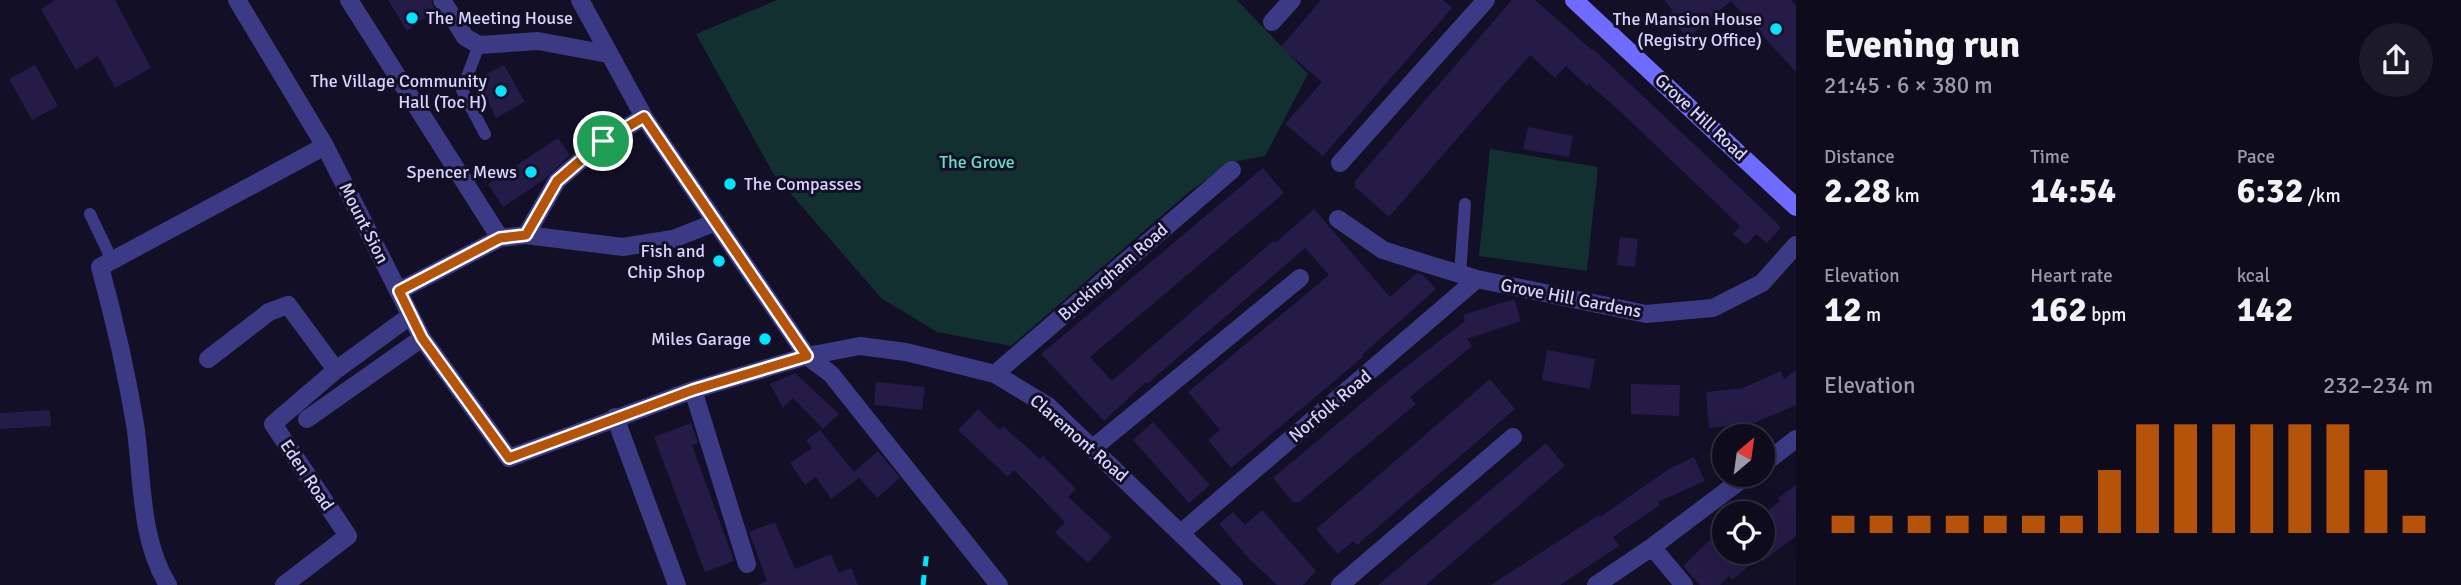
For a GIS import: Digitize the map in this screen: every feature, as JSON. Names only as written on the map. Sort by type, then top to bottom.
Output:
[{"type":"main road","name":"Grove Hill Road","points":[[1573,0],[1796,207]]},
{"type":"street","name":"Mount Sion","points":[[237,0],[325,146],[422,338],[509,458],[693,390],[807,356]]},
{"type":"street","points":[[349,0],[500,238]]},
{"type":"street","points":[[442,0],[465,37],[479,45],[538,41],[608,54]]},
{"type":"street","points":[[580,0],[644,117],[807,356],[831,374],[999,585]]},
{"type":"street","points":[[1272,22],[1292,0]]},
{"type":"street","points":[[1340,163],[1486,0]]},
{"type":"street","points":[[526,235],[557,181],[603,141],[644,117]]},
{"type":"street","points":[[168,585],[156,566],[142,494],[135,425],[106,263],[325,146]]},
{"type":"street","name":"Buckingham Road","points":[[995,374],[1232,170]]},
{"type":"street","name":"Grove Hill Gardens","points":[[1338,219],[1383,250],[1468,276],[1646,314],[1713,308],[1762,283],[1796,245]]},
{"type":"street","points":[[399,291],[500,238],[526,235],[623,247],[673,239],[716,222]]},
{"type":"street","name":"Norfolk Road","points":[[1182,532],[1412,337],[1468,276]]},
{"type":"street","points":[[1093,448],[1300,278]]},
{"type":"street","points":[[208,359],[269,312],[288,305],[336,370]]},
{"type":"street","name":"Eden Road","points":[[284,585],[348,536],[272,424],[336,370],[410,316]]},
{"type":"street","points":[[307,419],[422,338]]},
{"type":"street","name":"Claremont Road","points":[[807,356],[860,346],[906,352],[995,374],[1048,406],[1182,532],[1234,585]]},
{"type":"street","points":[[693,390],[747,564]]},
{"type":"street","points":[[615,417],[677,585]]},
{"type":"street","points":[[1340,585],[1513,437]]},
{"type":"street","points":[[1775,455],[1796,439]]},
{"type":"street","points":[[1596,585],[1732,487]]},
{"type":"street","points":[[1652,547],[1684,585]]},
{"type":"lane","points":[[479,45],[462,90],[485,134]]},
{"type":"lane","points":[[1465,204],[1468,276]]},
{"type":"lane","points":[[90,214],[106,263]]},
{"type":"green space","name":"The Grove","points":[[777,0],[1237,0],[1308,74],[1265,156],[1232,162],[1189,192],[1011,346],[937,332],[881,298],[773,173],[696,34]]},
{"type":"green space","points":[[1490,149],[1598,167],[1587,271],[1479,256]]},
{"type":"building","points":[[55,0],[115,0],[151,68],[115,88],[98,56],[76,70],[41,9]]},
{"type":"building","name":"The Meeting House","points":[[388,0],[431,0],[435,10],[407,31]]},
{"type":"building","points":[[1321,0],[1443,0],[1452,8],[1323,156],[1285,124],[1322,82],[1281,47]]},
{"type":"building","points":[[1512,0],[1535,0],[1593,49],[1715,164],[1781,227],[1767,243],[1756,234],[1746,245],[1733,234],[1740,226],[1589,84],[1587,86],[1566,66],[1555,78],[1530,55],[1389,217],[1355,187],[1355,181]]},
{"type":"building","points":[[1664,0],[1791,0],[1796,6],[1796,72],[1731,1],[1688,38],[1668,15],[1673,11]]},
{"type":"building","points":[[35,65],[58,106],[32,120],[9,79]]},
{"type":"building","name":"The Village Community Hall (Toc H)","points":[[504,65],[525,102],[496,118],[477,79]]},
{"type":"building","points":[[1528,127],[1573,136],[1569,157],[1523,149]]},
{"type":"building","name":"Spencer Mews","points":[[558,138],[570,155],[545,179],[503,207],[488,184]]},
{"type":"building","points":[[1263,168],[1284,193],[1090,357],[1112,381],[1273,241],[1275,243],[1314,209],[1390,297],[1417,273],[1423,275],[1436,289],[1362,355],[1363,357],[1231,468],[1208,440],[1220,430],[1188,392],[1329,275],[1305,248],[1147,384],[1146,382],[1104,421],[1041,354]]},
{"type":"building","points":[[1620,237],[1638,239],[1635,267],[1617,265]]},
{"type":"building","points":[[1514,299],[1521,321],[1467,339],[1472,346],[1410,397],[1416,404],[1299,502],[1293,502],[1273,478],[1393,377],[1465,321],[1463,315]]},
{"type":"building","points":[[1547,350],[1595,359],[1590,389],[1542,380]]},
{"type":"building","points":[[1796,370],[1796,405],[1752,424],[1712,424],[1712,428],[1709,428],[1706,392],[1743,388],[1781,371],[1784,379]]},
{"type":"building","points":[[795,373],[839,414],[823,429],[793,398],[783,408],[770,384]]},
{"type":"building","points":[[1490,379],[1515,409],[1357,545],[1353,541],[1338,554],[1316,529]]},
{"type":"building","points":[[876,382],[925,387],[922,410],[874,405]]},
{"type":"building","points":[[1631,384],[1680,385],[1679,416],[1631,414]]},
{"type":"building","points":[[978,409],[1000,430],[1003,426],[1040,459],[1043,456],[1076,489],[1068,497],[1112,537],[1088,563],[1055,533],[1065,522],[1014,470],[1008,477],[958,430]]},
{"type":"building","points":[[50,410],[51,426],[0,429],[0,413]]},
{"type":"building","points":[[1153,422],[1210,485],[1189,503],[1133,440]]},
{"type":"building","points":[[691,423],[698,443],[692,445],[734,561],[705,572],[654,437]]},
{"type":"building","points":[[820,430],[859,478],[831,499],[816,477],[805,485],[790,463],[812,448],[806,440]]},
{"type":"building","points":[[1546,443],[1565,466],[1426,585],[1378,585]]},
{"type":"building","points":[[878,451],[900,478],[877,498],[854,472]]},
{"type":"building","points":[[1694,457],[1705,481],[1658,502],[1660,505],[1613,537],[1619,546],[1560,585],[1491,585],[1599,515],[1600,517],[1669,469]]},
{"type":"building","points":[[1796,485],[1796,536],[1775,552],[1775,505],[1780,501],[1778,498]]},
{"type":"building","points":[[1262,510],[1316,571],[1303,585],[1277,585],[1250,560],[1219,524],[1233,512],[1245,525]]},
{"type":"building","points":[[775,522],[795,569],[831,554],[839,573],[851,568],[858,585],[758,585],[767,581],[749,532]]},
{"type":"building","points":[[1712,538],[1712,564],[1751,564],[1733,580],[1729,576],[1720,585],[1700,585],[1683,566]]},
{"type":"railway","points":[[923,585],[927,551]]},
{"type":"place","name":"The Meeting House","points":[[412,18]]},
{"type":"place","name":"The Mansion House (Registry Office)","points":[[1776,29]]},
{"type":"place","name":"The Village Community Hall (Toc H)","points":[[501,91]]},
{"type":"place","name":"Spencer Mews","points":[[531,172]]},
{"type":"place","name":"The Compasses","points":[[730,184]]},
{"type":"place","name":"Fish and Chip Shop","points":[[719,261]]},
{"type":"place","name":"Miles Garage","points":[[765,339]]},
{"type":"route","points":[[644,117],[807,356],[693,390],[509,458],[422,338],[399,291],[500,238],[526,235],[557,181],[603,141],[644,117]]}]
